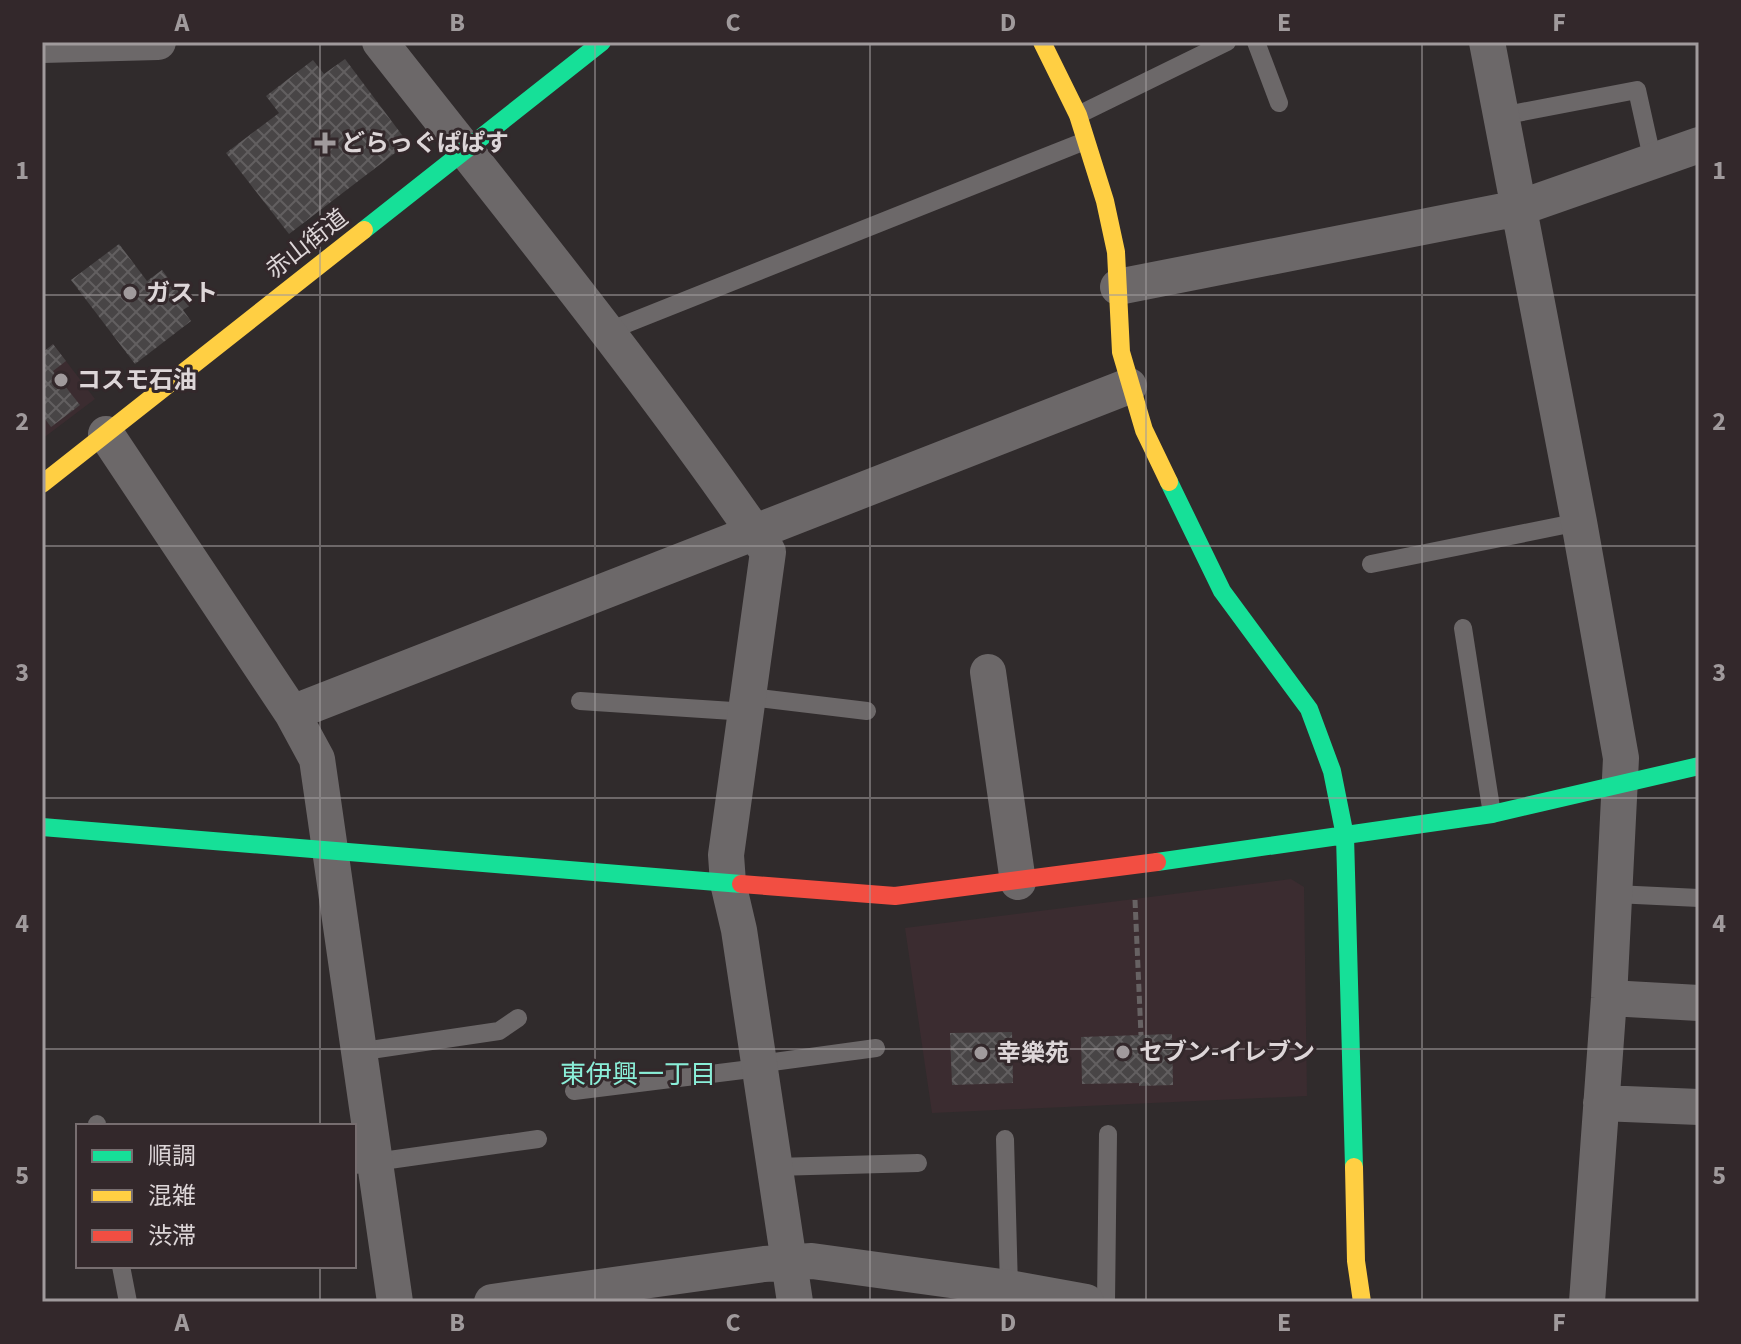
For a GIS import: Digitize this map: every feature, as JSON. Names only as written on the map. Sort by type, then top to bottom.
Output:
[{"type":"street","points":[[42,45],[158,42]]},
{"type":"street","points":[[380,42],[606,332],[768,552],[726,855],[795,1302]]},
{"type":"street","name":"赤山街道","points":[[42,484],[602,42]]},
{"type":"street","points":[[1042,42],[1078,115],[1105,201],[1116,252],[1121,352],[1144,430],[1222,591],[1309,709],[1319,729],[1335,784],[1345,836],[1356,1261],[1362,1302]]},
{"type":"street","points":[[1487,42],[1621,758],[1609,998],[1587,1302]]},
{"type":"street","points":[[1118,287],[1519,208],[1699,145]]},
{"type":"street","points":[[292,713],[1129,386]]},
{"type":"street","points":[[106,434],[292,713],[317,759],[357,1052],[364,1164],[395,1302]]},
{"type":"street","points":[[1000,690],[1018,882]]},
{"type":"street","points":[[42,827],[895,896],[1018,882],[1492,814],[1699,766]]},
{"type":"street","points":[[1609,998],[1699,1003]]},
{"type":"street","points":[[1601,1103],[1699,1107]]},
{"type":"street","points":[[492,1302],[812,1261],[957,1292],[1009,1288],[1086,1302]]},
{"type":"lane","points":[[1078,115],[1227,42]]},
{"type":"lane","points":[[1256,42],[1279,103]]},
{"type":"lane","points":[[1501,116],[1637,90],[1653,162]]},
{"type":"lane","points":[[606,332],[1085,141]]},
{"type":"lane","points":[[1371,564],[1579,522]]},
{"type":"lane","points":[[1463,628],[1492,814]]},
{"type":"lane","points":[[580,701],[867,711]]},
{"type":"lane","points":[[1615,894],[1699,898]]},
{"type":"lane","points":[[357,1052],[499,1031],[518,1018]]},
{"type":"lane","points":[[574,1091],[876,1048]]},
{"type":"lane","points":[[1106,1302],[1108,1134]]},
{"type":"lane","points":[[364,1164],[538,1139]]},
{"type":"lane","points":[[1005,1139],[1009,1288]]},
{"type":"lane","points":[[775,1167],[918,1163]]},
{"type":"lane","points":[[121,1268],[128,1302]]},
{"type":"path","points":[[1134,890],[1141,1035]]},
{"type":"shaded area","name":"コスモ石油","points":[[53,344],[95,399],[42,439],[42,353]]},
{"type":"shaded area","points":[[1291,879],[1304,887],[1307,1096],[932,1113],[905,928]]},
{"type":"building","points":[[345,59],[408,143],[289,234],[226,153],[279,113],[266,96],[313,60],[324,74]]},
{"type":"building","name":"ガスト","points":[[119,244],[147,281],[162,270],[189,306],[183,310],[191,321],[135,364],[71,280]]},
{"type":"building","name":"コスモ石油","points":[[53,344],[66,361],[53,371],[80,405],[51,427],[42,415],[42,353]]},
{"type":"building","points":[[1012,1032],[1013,1083],[952,1085],[950,1033]]},
{"type":"building","points":[[1172,1034],[1173,1085],[1082,1084],[1081,1037]]},
{"type":"traffic: fast","points":[[364,230],[602,42]]},
{"type":"traffic: fast","points":[[1169,482],[1222,591],[1309,709],[1332,771],[1345,836],[1354,1167]]},
{"type":"traffic: fast","points":[[1157,862],[1492,814],[1699,766]]},
{"type":"traffic: fast","points":[[42,827],[741,884]]},
{"type":"traffic: slow","points":[[1042,42],[1078,115],[1105,201],[1116,252],[1121,352],[1144,430],[1169,482]]},
{"type":"traffic: slow","points":[[42,484],[364,230]]},
{"type":"traffic: slow","points":[[1354,1167],[1356,1261],[1362,1302]]},
{"type":"traffic: jam","points":[[741,884],[895,896],[1157,862]]},
{"type":"place","name":"どらっぐぱぱす","points":[[325,143]]},
{"type":"place","name":"ガスト","points":[[130,293]]},
{"type":"place","name":"コスモ石油","points":[[61,380]]},
{"type":"place","name":"セブン-イレブン","points":[[1123,1052]]},
{"type":"place","name":"幸樂苑","points":[[981,1053]]},
{"type":"district","name":"東伊興一丁目","points":[[638,1074]]}]
